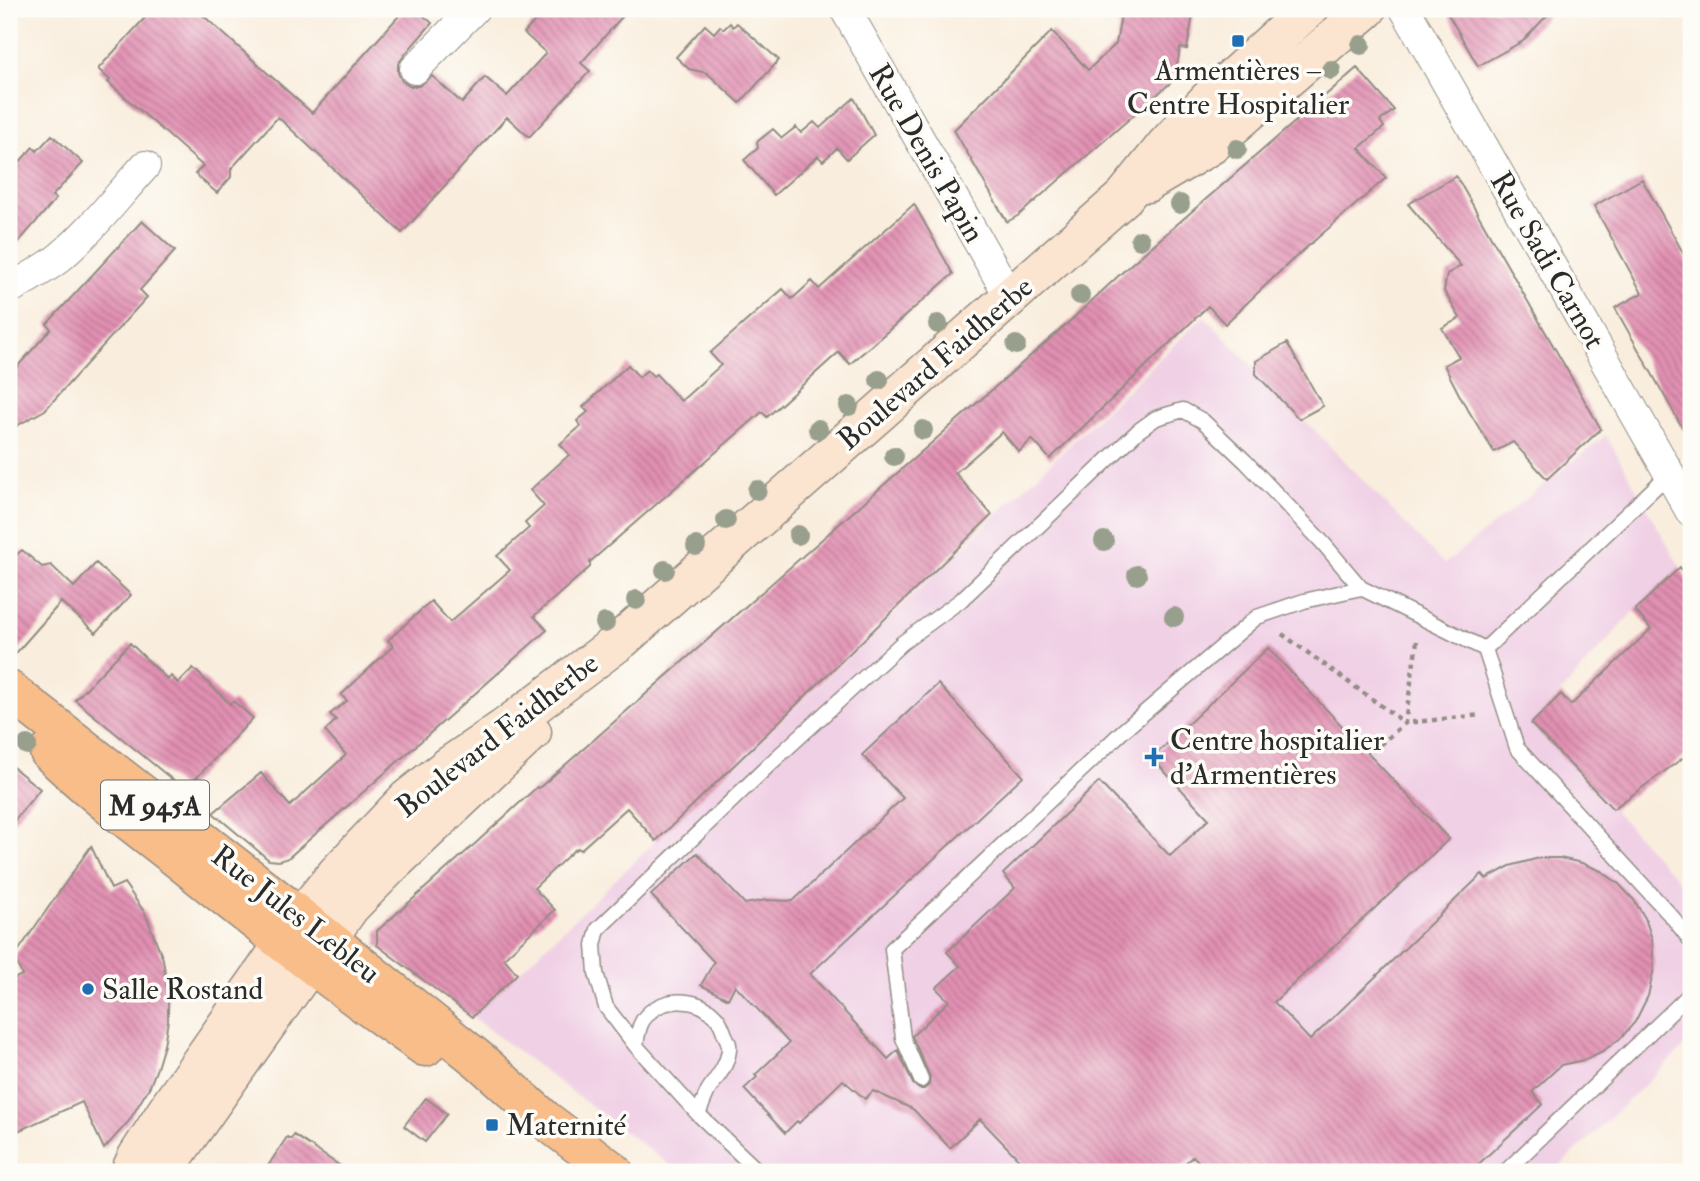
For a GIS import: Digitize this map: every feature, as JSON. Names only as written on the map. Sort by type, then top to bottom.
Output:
[{"type":"main road","name":"Rue Jules Lebleu","points":[[9,690],[306,941]]},
{"type":"main road","name":"Rue Jules Lebleu","points":[[9,712],[59,762],[93,791],[480,1061],[544,1119],[614,1172]]},
{"type":"street","points":[[415,69],[474,9]]},
{"type":"street","name":"Rue Denis Papin","points":[[845,9],[1010,297]]},
{"type":"street","name":"Boulevard Faidherbe","points":[[130,1172],[171,1104],[306,941],[363,893],[553,712],[621,640],[1124,197],[1166,145],[1208,100],[1308,9]]},
{"type":"street","name":"Boulevard Faidherbe","points":[[1124,197],[1211,145],[1367,9]]},
{"type":"street","name":"Rue Sadi Carnot","points":[[1405,9],[1691,512]]},
{"type":"street","points":[[9,289],[59,258],[145,166]]},
{"type":"street","name":"Boulevard Faidherbe","points":[[163,1172],[306,941]]},
{"type":"lane","points":[[759,1172],[698,1114],[636,1046],[606,1007],[596,973],[594,945],[598,929],[772,762],[902,643],[961,600],[1138,431],[1156,418],[1183,410],[1203,421],[1246,462],[1323,543],[1361,588],[1485,649],[1517,748],[1691,941]]},
{"type":"lane","points":[[1485,649],[1670,473]]},
{"type":"lane","points":[[921,1080],[903,1038],[892,949],[1124,730],[1257,617],[1304,601],[1361,588]]},
{"type":"lane","points":[[1505,1172],[1691,993]]},
{"type":"lane","points":[[636,1046],[638,1030],[643,1020],[652,1010],[664,1004],[692,1002],[715,1015],[730,1046],[728,1060],[720,1076],[708,1090],[698,1114]]},
{"type":"path","points":[[1257,617],[1405,723]]},
{"type":"path","points":[[1405,723],[1421,617]]},
{"type":"path","points":[[1369,754],[1405,723],[1506,712]]},
{"type":"shaded area","name":"Centre hospitalier d'Armentières","points":[[1204,316],[1444,564],[1606,435],[1680,567],[1635,610],[1532,724],[1691,895],[1691,1040],[1554,1172],[679,1172],[472,1017]]},
{"type":"building","points":[[153,9],[196,9],[312,113],[405,9],[416,9],[432,23],[398,64],[402,81],[410,86],[419,86],[432,76],[462,103],[485,77],[507,96],[546,53],[524,33],[546,9],[629,9],[581,63],[590,71],[529,137],[507,117],[402,233],[278,117],[231,169],[231,177],[217,193],[195,174],[203,166],[108,82],[110,80],[98,69]]},
{"type":"building","points":[[1122,9],[1194,9],[1187,49],[1180,48],[1175,79],[1019,215],[1007,222],[954,130],[1052,31],[1088,70],[1116,44]]},
{"type":"building","points":[[1445,9],[1553,9],[1523,41],[1478,66]]},
{"type":"building","points":[[730,23],[733,27],[737,23],[779,60],[740,103],[707,73],[689,69],[676,57],[705,25],[714,33],[720,26],[724,29]]},
{"type":"building","points":[[1357,68],[1394,110],[1380,121],[1384,127],[1359,148],[1386,178],[1290,262],[1225,324],[1208,306],[1050,459],[1032,439],[1019,452],[1002,432],[955,473],[992,515],[656,841],[627,808],[580,850],[578,848],[573,851],[534,888],[555,910],[504,958],[517,974],[472,1017],[377,945],[377,931],[537,787]]},
{"type":"building","points":[[854,98],[874,135],[847,159],[837,148],[823,161],[818,156],[774,195],[744,160],[758,148],[757,142],[773,129],[782,138],[796,127],[801,133],[814,122],[820,128]]},
{"type":"building","points":[[52,135],[83,163],[52,196],[56,199],[9,253],[9,174],[33,147],[37,151]]},
{"type":"building","points":[[1456,176],[1601,429],[1547,479],[1513,442],[1494,452],[1444,365],[1459,357],[1442,328],[1460,318],[1444,291],[1447,274],[1461,266],[1408,204]]},
{"type":"building","points":[[1642,179],[1691,267],[1691,443],[1615,308],[1642,293],[1594,206]]},
{"type":"building","points":[[914,204],[953,274],[850,364],[839,352],[767,417],[762,412],[590,562],[590,567],[534,616],[547,630],[288,858],[269,860],[213,813],[261,773],[290,806],[346,755],[325,731],[336,720],[330,714],[347,701],[341,695],[393,646],[388,640],[431,601],[450,622],[510,570],[497,556],[529,528],[525,523],[544,506],[530,490],[569,455],[560,444],[581,426],[577,421],[588,412],[583,407],[628,365],[639,377],[647,370],[653,376],[656,374],[681,401],[721,365],[710,353],[783,289],[792,299],[812,281],[819,289]]},
{"type":"building","points":[[142,221],[175,251],[140,290],[147,297],[45,410],[9,430],[9,376],[51,329],[47,324]]},
{"type":"building","points":[[1287,343],[1323,406],[1299,419],[1256,374],[1256,361]]},
{"type":"building","points":[[22,550],[42,567],[51,565],[74,587],[96,563],[131,595],[96,633],[61,602],[9,661],[9,561]]},
{"type":"building","points":[[1680,567],[1691,586],[1691,752],[1613,809],[1531,724],[1561,694],[1571,705],[1651,629],[1635,610]]},
{"type":"building","points":[[130,643],[168,680],[171,676],[178,683],[193,668],[230,704],[233,701],[253,718],[185,790],[75,700]]},
{"type":"building","points":[[1268,648],[1449,839],[1274,1002],[1310,1040],[1482,874],[1486,879],[1510,866],[1539,858],[1560,858],[1582,863],[1601,871],[1619,884],[1634,900],[1645,918],[1652,939],[1654,968],[1648,996],[1635,1022],[1621,1038],[1603,1051],[1584,1060],[1561,1065],[1532,1092],[1543,1104],[1470,1172],[1209,1172],[1193,1156],[1176,1172],[1031,1172],[980,1119],[950,1148],[913,1109],[873,1091],[865,1099],[843,1080],[785,1133],[744,1089],[789,1043],[735,985],[728,999],[701,985],[714,962],[651,895],[697,853],[745,904],[766,900],[793,901],[903,798],[862,755],[938,684],[1023,776],[810,974],[888,1059],[898,1050],[913,1084],[924,1089],[929,1085],[930,1077],[912,1036],[949,1001],[936,988],[960,966],[947,952],[1015,888],[1003,874],[1099,782],[1170,856],[1209,819],[1152,758]]},
{"type":"building","points":[[9,764],[40,789],[9,827]]},
{"type":"building","name":"Salle Rostand","points":[[91,846],[111,889],[124,883],[145,913],[163,959],[168,996],[164,1045],[150,1086],[129,1121],[104,1149],[82,1102],[9,1135],[9,981],[22,975],[14,957]]},
{"type":"building","points":[[426,1098],[447,1114],[425,1142],[404,1126]]},
{"type":"building","points":[[294,1135],[349,1172],[264,1172],[287,1137],[291,1139]]},
{"type":"place","name":"Armentières – Centre Hospitalier","points":[[1238,41]]},
{"type":"place","name":"Centre hospitalier d'Armentières","points":[[1154,757]]},
{"type":"place","name":"Salle Rostand","points":[[88,989]]},
{"type":"place","name":"Maternité","points":[[492,1125]]}]
